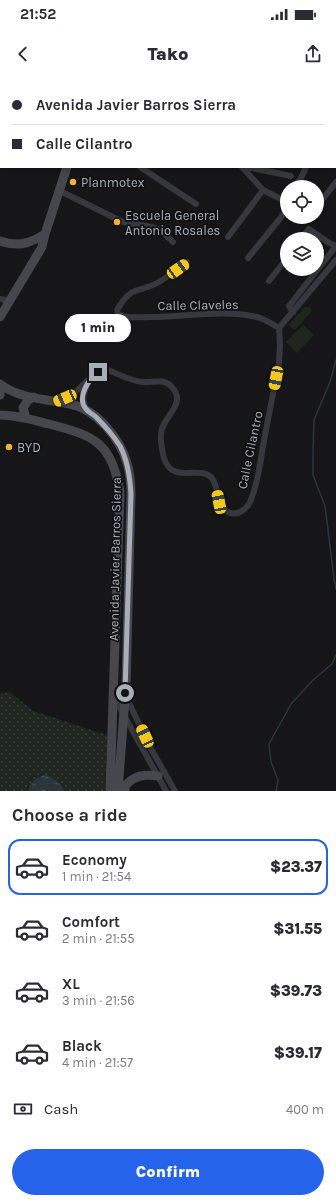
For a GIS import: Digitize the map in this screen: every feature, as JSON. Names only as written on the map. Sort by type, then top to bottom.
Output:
[{"type":"street","points":[[0,317],[4,300],[42,247],[68,168]]},
{"type":"street","points":[[142,168],[196,204]]},
{"type":"street","points":[[243,168],[263,190],[280,196]]},
{"type":"street","points":[[252,168],[291,176]]},
{"type":"street","points":[[299,180],[306,168]]},
{"type":"street","points":[[324,197],[336,182]]},
{"type":"street","points":[[228,237],[263,190]]},
{"type":"street","points":[[60,191],[123,222],[154,227],[164,233],[173,242]]},
{"type":"street","points":[[248,258],[280,218]]},
{"type":"street","points":[[0,241],[20,244],[32,242],[45,234]]},
{"type":"street","points":[[293,312],[289,306],[336,246],[324,240]]},
{"type":"street","points":[[279,328],[336,260]]},
{"type":"street","name":"Calle Claveles","points":[[187,262],[159,282],[127,295],[117,310],[118,314],[129,318],[173,317],[202,314],[243,315],[258,317],[279,328]]},
{"type":"street","points":[[269,281],[280,267]]},
{"type":"street","name":"Calle Cilantro","points":[[56,401],[73,394],[102,370],[108,370],[141,382],[166,382],[177,396],[177,403],[174,410],[162,426],[161,434],[163,451],[167,465],[176,473],[204,473],[208,475],[216,484],[221,507],[230,513],[235,514],[246,508],[250,503],[258,472],[279,362],[279,328]]},
{"type":"street","points":[[86,409],[83,395],[89,380]]},
{"type":"street","name":"Avenida Javier Barros Sierra","points":[[0,384],[13,392],[86,409],[111,433],[120,446],[127,462],[131,494],[125,699],[118,791]]},
{"type":"street","points":[[26,418],[23,408],[28,400],[34,397]]},
{"type":"street","name":"Avenida Javier Barros Sierra","points":[[0,415],[26,418],[86,435],[95,440],[103,448],[111,459],[116,472],[120,492],[110,791]]},
{"type":"street","points":[[114,684],[130,705],[150,747],[175,791]]},
{"type":"street","points":[[113,695],[166,791]]},
{"type":"street","points":[[125,791],[125,786],[137,776],[149,774],[158,776]]},
{"type":"shaded area","points":[[305,307],[310,307],[312,311],[295,330],[290,327],[289,324]]},
{"type":"shaded area","points":[[303,325],[314,335],[297,353],[286,342]]},
{"type":"shaded area","points":[[10,692],[33,711],[107,735],[105,791],[0,791],[0,693]]},
{"type":"water","points":[[45,775],[61,785],[64,791],[28,791],[34,781]]},
{"type":"waterway","points":[[336,360],[330,382],[314,420],[313,453],[313,475],[325,506],[336,589]]},
{"type":"waterway","points":[[276,791],[278,780],[271,762],[269,744],[291,704],[313,680],[332,664],[336,655]]},
{"type":"place","name":"Planmotex","points":[[73,182]]},
{"type":"place","name":"Escuela General Antonio Rosales","points":[[117,222]]},
{"type":"place","name":"BYD","points":[[9,447]]},
{"type":"route","points":[[98,372],[89,380],[83,395],[83,401],[86,409],[100,421],[120,446],[127,462],[130,477],[131,494],[125,693]]}]
